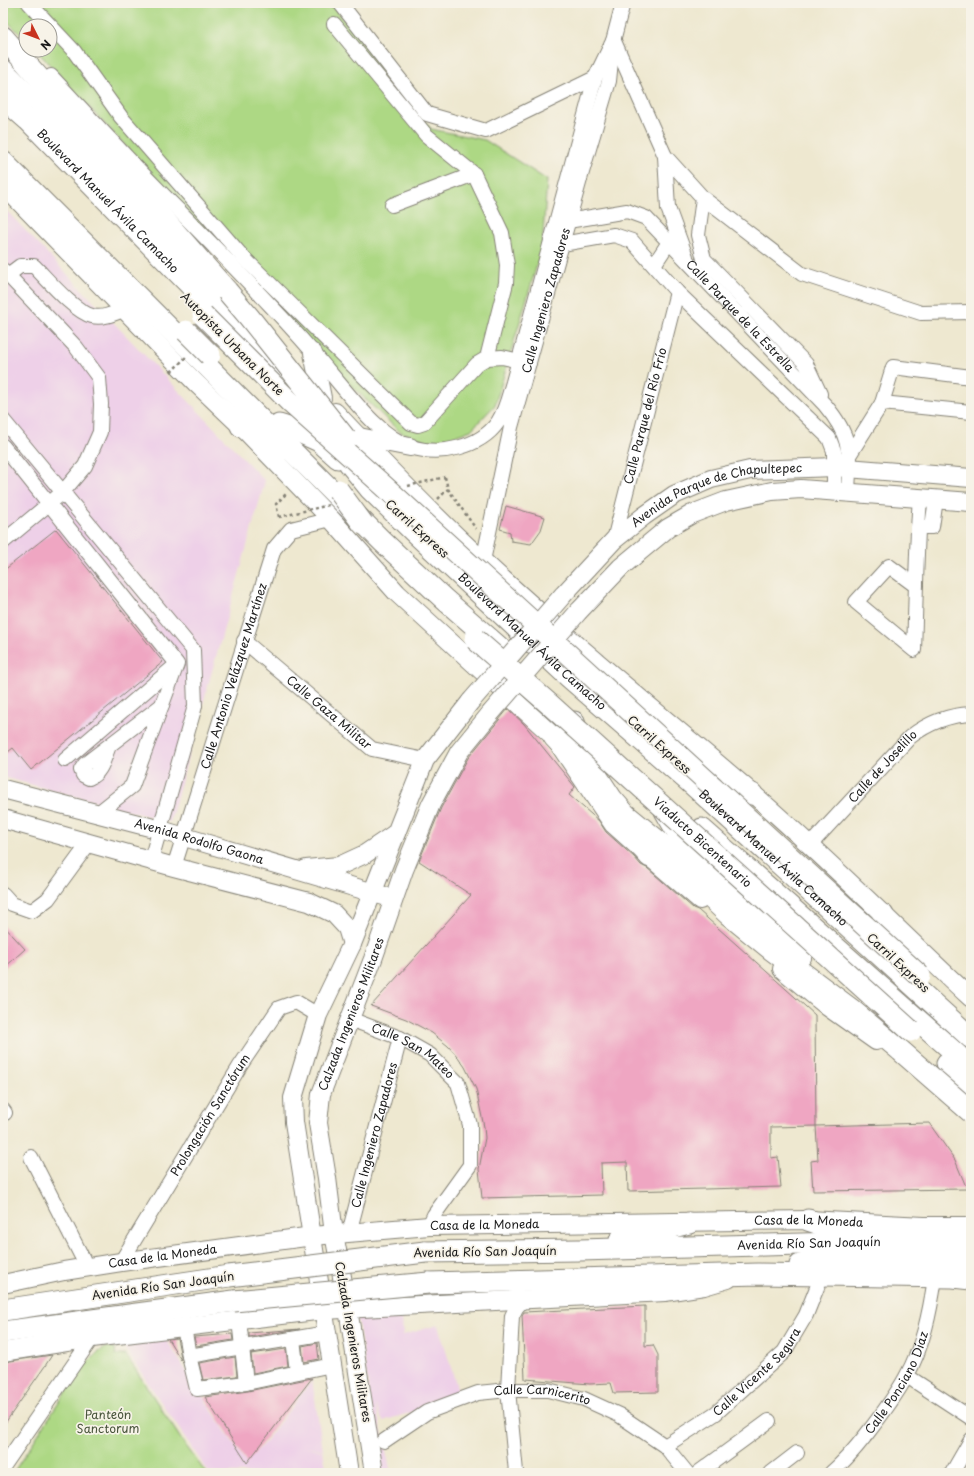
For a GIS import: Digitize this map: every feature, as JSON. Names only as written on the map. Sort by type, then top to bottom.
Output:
[{"type":"highway","points":[[3,37],[249,317],[384,486]]},
{"type":"highway","points":[[3,80],[28,120]]},
{"type":"highway","name":"Boulevard Manuel Ávila Camacho","points":[[3,98],[28,120],[253,349],[370,488],[414,532],[569,677],[693,785],[971,1038]]},
{"type":"highway","name":"Autopista Urbana Norte","points":[[3,116],[292,404],[384,486],[476,563]]},
{"type":"highway","name":"Autopista Urbana Norte","points":[[3,146],[321,469],[388,557],[410,581],[433,602]]},
{"type":"highway","name":"Boulevard Manuel Ávila Camacho","points":[[3,162],[361,520],[444,599],[554,695],[570,712],[971,1067]]},
{"type":"highway","name":"Carril Express","points":[[292,404],[344,463]]},
{"type":"highway","name":"Carril Express","points":[[279,425],[320,441],[691,775],[971,1030]]},
{"type":"highway","points":[[241,426],[259,437],[341,512],[361,520]]},
{"type":"highway","points":[[476,563],[971,1024]]},
{"type":"highway","name":"Viaducto Bicentenario","points":[[433,602],[547,702],[971,1084]]},
{"type":"highway","points":[[570,712],[589,764],[612,799],[626,815],[646,830],[678,862],[692,880],[728,914]]},
{"type":"highway","points":[[554,737],[583,768],[618,820],[650,857]]},
{"type":"highway","points":[[648,780],[686,848],[782,940],[971,1108]]},
{"type":"highway","points":[[693,785],[752,794]]},
{"type":"highway","points":[[618,820],[651,843],[687,884],[728,914],[858,1016],[971,1112]]},
{"type":"highway","points":[[678,862],[782,940]]},
{"type":"highway","points":[[883,915],[899,972]]},
{"type":"highway","points":[[808,1220],[872,1242]]},
{"type":"highway","points":[[580,1250],[689,1223]]},
{"type":"highway","name":"Avenida Río San Joaquín","points":[[3,1310],[229,1276],[424,1252],[580,1250],[872,1242],[970,1229]]},
{"type":"highway","points":[[821,1268],[857,1257],[971,1258]]},
{"type":"highway","points":[[821,1268],[856,1265],[971,1266]]},
{"type":"highway","name":"Avenida Río San Joaquín","points":[[3,1332],[236,1311],[429,1283],[772,1274],[793,1267],[821,1268]]},
{"type":"highway","points":[[821,1268],[935,1278],[971,1279]]},
{"type":"main road","name":"Boulevard Manuel Ávila Camacho","points":[[3,68],[51,117],[216,294],[322,398],[476,563],[752,794],[810,845],[971,998]]},
{"type":"main road","points":[[3,185],[196,383],[241,426],[331,519],[397,592],[554,737],[613,824],[828,1007],[971,1108]]},
{"type":"main road","points":[[313,353],[322,398]]},
{"type":"main road","points":[[359,437],[410,447]]},
{"type":"main road","name":"Avenida Parque de Chapultepec","points":[[517,648],[614,540],[674,495],[711,479],[750,470],[842,462],[971,478]]},
{"type":"main road","name":"Avenida Parque de Chapultepec","points":[[579,611],[621,567],[657,537],[692,514],[726,501],[772,491],[801,489],[971,502]]},
{"type":"main road","points":[[644,516],[657,537]]},
{"type":"main road","name":"Calzada Ingenieros Militares","points":[[374,1473],[348,1309],[342,1234],[327,1178],[318,1122],[321,1094],[404,870],[431,804],[459,752],[579,611]]},
{"type":"main road","name":"Calzada Ingenieros Militares","points":[[349,1473],[294,1122],[293,1098],[318,1015],[352,944],[425,760],[471,701],[517,648]]},
{"type":"main road","name":"Avenida Rodolfo Gaona","points":[[3,789],[161,830],[372,892],[394,900]]},
{"type":"main road","points":[[3,819],[174,867],[309,902],[334,914],[347,928],[352,944]]},
{"type":"main road","points":[[297,870],[339,866],[365,854],[396,834]]},
{"type":"main road","name":"Casa de la Moneda","points":[[3,1284],[85,1267],[313,1236],[429,1226],[808,1220],[970,1229]]},
{"type":"main road","points":[[3,1352],[92,1338],[184,1327],[236,1311],[348,1309],[685,1290],[711,1284],[742,1274]]},
{"type":"street","points":[[29,3],[74,51],[122,117],[242,256],[411,423],[418,425],[424,423],[478,364],[487,358],[502,357],[524,361]]},
{"type":"street","points":[[340,3],[427,114],[486,131],[595,78]]},
{"type":"street","name":"Calle Ingeniero Zapadores","points":[[476,563],[511,427],[524,361],[563,218],[595,78],[613,41],[624,3]]},
{"type":"street","points":[[334,24],[426,135],[474,174],[502,233],[507,265],[506,283],[487,358]]},
{"type":"street","points":[[3,27],[142,173],[229,261],[376,424],[410,447]]},
{"type":"street","points":[[613,41],[664,156],[703,198],[802,274],[921,313],[971,312]]},
{"type":"street","name":"Calle Ingeniero Zapadores","points":[[563,218],[609,81],[613,41]]},
{"type":"street","points":[[664,156],[668,208],[688,262]]},
{"type":"street","points":[[392,205],[474,174]]},
{"type":"street","points":[[703,198],[698,235],[704,259],[806,364],[825,405]]},
{"type":"street","name":"Calle Parque de la Estrella","points":[[563,218],[627,211],[646,218],[835,417],[843,430],[848,445],[842,462],[841,491]]},
{"type":"street","name":"Calle Parque de la Estrella","points":[[556,243],[614,235],[632,241],[678,292],[829,438],[834,451],[842,462]]},
{"type":"street","points":[[654,265],[669,242]]},
{"type":"street","points":[[3,542],[62,493],[85,466],[100,432],[101,404],[99,378],[76,347],[6,273],[20,266],[34,266],[72,304],[92,316],[108,316],[125,309]]},
{"type":"street","name":"Calle Parque del Río Frío","points":[[614,540],[678,292]]},
{"type":"street","name":"Calle Ingeniero Zapadores","points":[[410,447],[430,450],[449,450],[468,444],[487,434],[497,423],[506,404],[513,382],[524,361]]},
{"type":"street","points":[[842,462],[882,404],[893,367],[971,377]]},
{"type":"street","points":[[882,404],[971,412]]},
{"type":"street","points":[[3,420],[62,493],[194,650],[195,706],[152,860]]},
{"type":"street","points":[[3,446],[177,664]]},
{"type":"street","points":[[916,586],[890,566],[856,602],[914,650],[918,527],[928,498]]},
{"type":"street","name":"Calle Antonio Velázquez Martínez","points":[[174,867],[274,549],[291,529],[331,519]]},
{"type":"street","name":"Calle Gaza Militar","points":[[244,642],[372,749],[425,760]]},
{"type":"street","points":[[65,760],[194,650]]},
{"type":"street","points":[[97,814],[132,786],[177,664]]},
{"type":"street","points":[[109,746],[162,705]]},
{"type":"street","name":"Calle de Joselillo","points":[[810,845],[910,737],[920,729],[942,719],[971,714]]},
{"type":"street","points":[[3,894],[12,904],[32,911],[48,899],[89,843]]},
{"type":"street","name":"Prolongación Sanctórum","points":[[122,1262],[240,1066],[279,1008],[296,1002],[318,1015]]},
{"type":"street","name":"Calle San Mateo","points":[[350,1019],[400,1038],[430,1055],[458,1083],[470,1125],[470,1165],[434,1215],[429,1226]]},
{"type":"street","name":"Calle Ingeniero Zapadores","points":[[342,1234],[400,1038]]},
{"type":"street","points":[[31,1157],[83,1258],[85,1267]]},
{"type":"street","name":"Calle Vicente Segura","points":[[665,1446],[716,1413],[784,1352],[806,1315],[821,1268]]},
{"type":"street","name":"Calle Ponciano Díaz","points":[[831,1473],[848,1456],[873,1426],[907,1376],[923,1337],[931,1306],[935,1278]]},
{"type":"street","points":[[516,1473],[508,1390],[512,1316],[516,1308],[523,1300]]},
{"type":"street","points":[[236,1311],[246,1383]]},
{"type":"street","points":[[184,1327],[197,1389],[246,1383],[332,1365]]},
{"type":"street","points":[[189,1356],[327,1333]]},
{"type":"street","points":[[3,1467],[92,1338]]},
{"type":"street","points":[[294,1339],[297,1372]]},
{"type":"street","points":[[907,1376],[971,1418]]},
{"type":"street","name":"Calle Carnicerito","points":[[384,1441],[428,1412],[478,1393],[508,1390],[548,1390],[584,1398],[619,1415],[665,1446],[687,1473]]},
{"type":"street","points":[[698,1473],[769,1421]]},
{"type":"street","points":[[952,1473],[971,1440]]},
{"type":"street","points":[[771,1473],[797,1453]]},
{"type":"path","points":[[445,477],[448,489]]},
{"type":"path","points":[[276,504],[279,517]]},
{"type":"shaded area","points":[[3,207],[265,481],[170,822],[3,777]]},
{"type":"shaded area","points":[[357,1314],[402,1314],[403,1335],[438,1325],[460,1397],[383,1421],[375,1403],[391,1473],[382,1473]]},
{"type":"shaded area","points":[[165,1338],[246,1463],[265,1442],[312,1380],[323,1450],[305,1446],[323,1451],[327,1473],[209,1473],[121,1343]]},
{"type":"green space","points":[[3,3],[333,3],[335,8],[431,129],[485,140],[547,180],[542,248],[495,405],[471,430],[433,444],[400,432],[330,366],[43,58],[58,58],[58,18],[18,18],[18,32],[3,17]]},
{"type":"green space","name":"Panteón Sanctorum","points":[[107,1347],[115,1348],[116,1355],[126,1355],[181,1439],[206,1473],[13,1473],[80,1370],[97,1353]]},
{"type":"building","points":[[506,506],[545,517],[541,530],[531,544],[511,541],[510,532],[500,529]]},
{"type":"building","points":[[56,529],[163,662],[31,770],[13,748],[3,756],[3,571]]},
{"type":"building","points":[[508,709],[524,724],[575,787],[569,795],[599,821],[606,832],[641,865],[647,868],[693,908],[698,910],[815,1015],[816,1126],[771,1127],[771,1158],[778,1157],[781,1187],[628,1191],[627,1162],[601,1163],[602,1195],[482,1198],[479,1169],[485,1138],[484,1127],[476,1089],[465,1067],[448,1046],[432,1033],[406,1019],[371,1006],[471,895],[419,861],[441,808],[468,758]]},
{"type":"building","points":[[3,925],[25,949],[3,969]]},
{"type":"building","points":[[929,1123],[955,1160],[967,1189],[813,1191],[811,1161],[818,1160],[816,1126]]},
{"type":"building","points":[[645,1306],[645,1346],[653,1345],[658,1355],[658,1392],[614,1393],[611,1383],[590,1384],[525,1379],[522,1315],[524,1312]]},
{"type":"building","points":[[300,1329],[249,1337],[249,1333]]},
{"type":"building","points":[[232,1334],[233,1340],[196,1346],[194,1337]]},
{"type":"building","points":[[177,1338],[181,1357],[181,1360],[168,1339]]},
{"type":"building","points":[[317,1343],[319,1359],[304,1362],[302,1346]]},
{"type":"building","points":[[286,1349],[288,1366],[253,1373],[251,1354]]},
{"type":"building","points":[[52,1355],[45,1366],[3,1426],[3,1362]]},
{"type":"building","points":[[235,1357],[237,1376],[203,1380],[199,1363]]},
{"type":"building","points":[[312,1378],[247,1463],[205,1397],[248,1391]]}]
